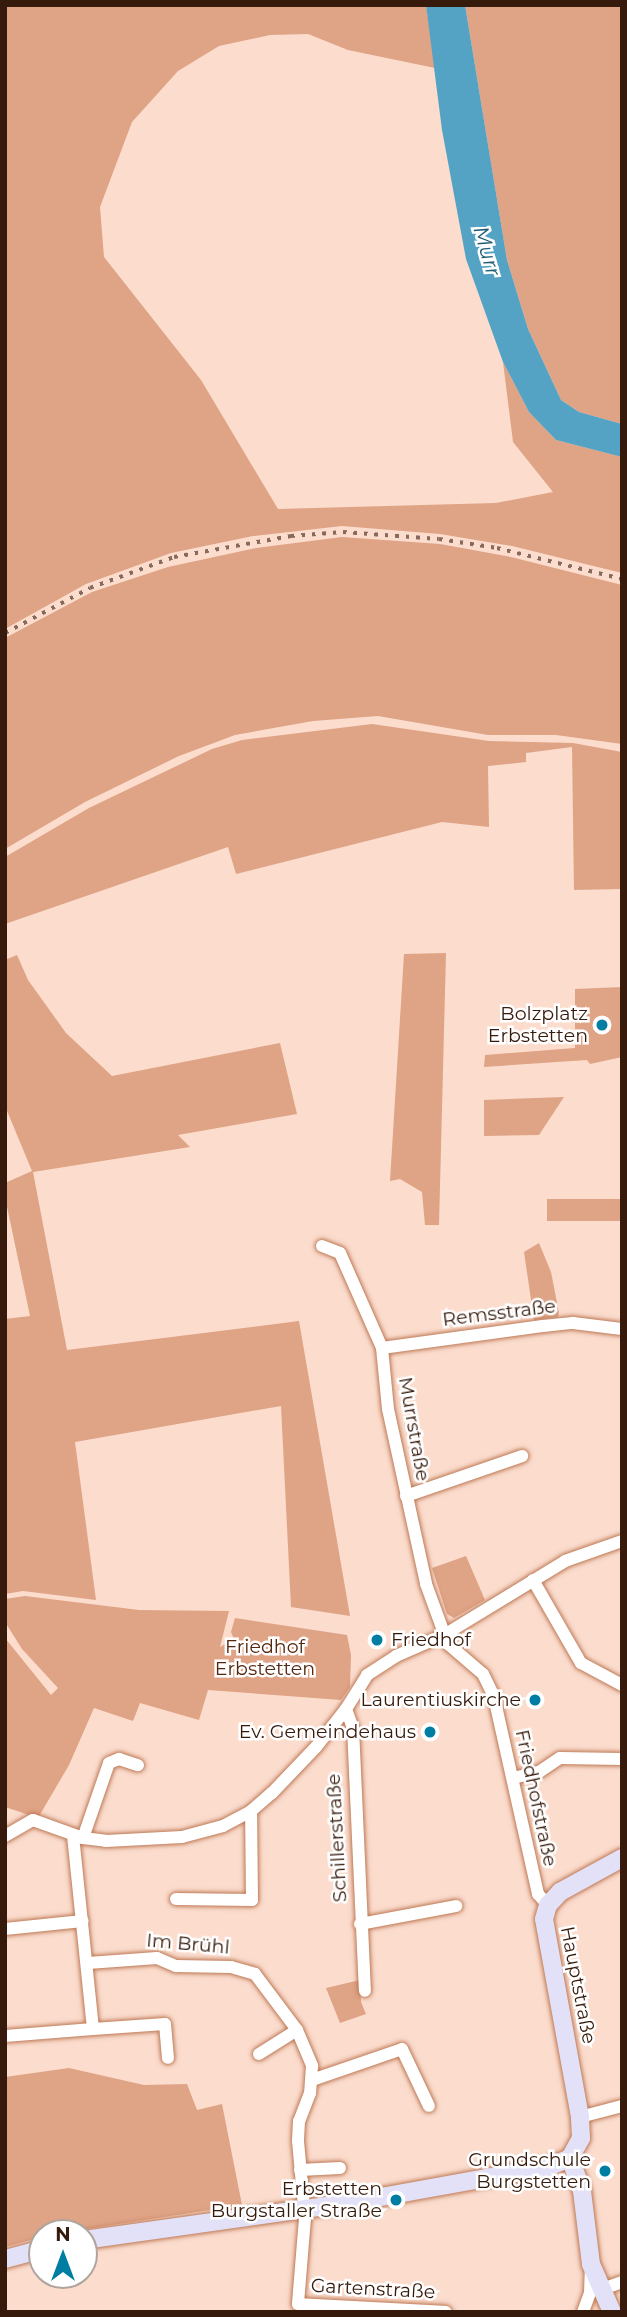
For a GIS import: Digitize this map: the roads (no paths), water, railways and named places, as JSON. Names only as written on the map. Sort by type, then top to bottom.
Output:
[{"type":"street","name":"Murrstraße","points":[[322,1246],[340,1252],[382,1348],[388,1409],[406,1496],[426,1584],[444,1634]]},
{"type":"street","name":"Remsstraße","points":[[382,1348],[553,1325],[591,1324],[622,1329]]},
{"type":"street","points":[[406,1496],[523,1456]]},
{"type":"street","points":[[5,1836],[33,1820],[78,1836],[131,1841],[183,1837],[223,1826],[251,1811],[316,1748],[346,1709],[367,1675],[396,1656],[444,1634],[565,1561],[622,1541]]},
{"type":"street","points":[[533,1580],[581,1663],[622,1685]]},
{"type":"street","name":"Friedhofstraße","points":[[444,1634],[448,1644],[483,1674],[494,1698],[538,1894],[548,1905]]},
{"type":"street","name":"Schillerstraße","points":[[346,1709],[353,1728],[365,1991]]},
{"type":"street","points":[[513,1778],[539,1772],[560,1758],[622,1759]]},
{"type":"street","points":[[93,2029],[78,1836],[109,1762],[118,1759],[138,1765]]},
{"type":"street","points":[[176,1899],[252,1900],[251,1811]]},
{"type":"street","name":"Hauptstraße","points":[[570,2158],[578,2150],[581,2138],[580,2117],[544,1919],[548,1905],[561,1892],[622,1858]]},
{"type":"street","name":"Schillerstraße","points":[[360,1924],[456,1906]]},
{"type":"street","points":[[5,1929],[83,1921]]},
{"type":"street","name":"Im Brühl","points":[[88,1963],[158,1958],[176,1966],[248,1970],[270,1990],[297,2030],[311,2057],[312,2080],[299,2121],[304,2208],[298,2304]]},
{"type":"street","points":[[5,2036],[165,2024],[168,2058]]},
{"type":"street","points":[[258,2053],[297,2030]]},
{"type":"street","points":[[312,2080],[402,2049],[429,2106]]},
{"type":"street","points":[[580,2117],[622,2106]]},
{"type":"street","points":[[98,2238],[353,2202],[548,2167],[570,2158],[582,2191],[591,2264],[590,2293],[581,2310]]},
{"type":"street","points":[[300,2170],[340,2168]]},
{"type":"street","points":[[5,2259],[28,2253]]},
{"type":"street","points":[[591,2264],[600,2290],[612,2312]]},
{"type":"street","points":[[600,2290],[622,2282]]},
{"type":"street","name":"Gartenstraße","points":[[298,2304],[446,2312]]},
{"type":"water","name":"Murr","points":[[426,5],[465,5],[507,260],[528,329],[561,400],[579,412],[622,424],[622,457],[556,440],[529,412],[503,362],[466,259],[442,130]]},
{"type":"railway","points":[[5,633],[90,588],[174,557],[291,536],[343,532],[439,539],[497,548],[622,579]]},
{"type":"place","name":"Bolzplatz Erbstetten","points":[[602,1025]]},
{"type":"place","name":"Friedhof","points":[[377,1640]]},
{"type":"place","name":"Laurentiuskirche","points":[[535,1700]]},
{"type":"place","name":"Ev. Gemeindehaus","points":[[430,1732]]},
{"type":"place","name":"Grundschule Burgstetten","points":[[605,2171]]},
{"type":"place","name":"Erbstetten Burgstaller Straße","points":[[396,2200]]},
{"type":"park label","name":"Friedhof Erbstetten","points":[[265,1658]]}]
